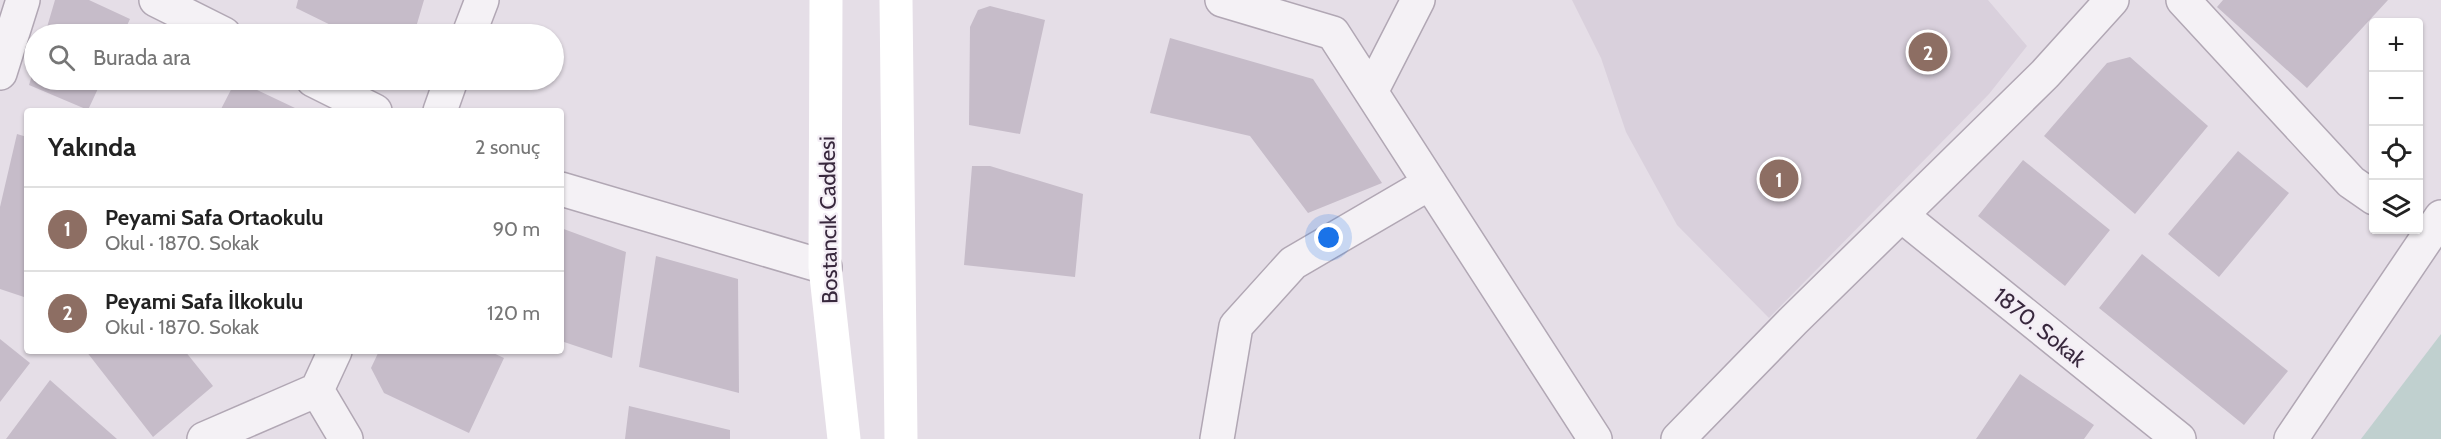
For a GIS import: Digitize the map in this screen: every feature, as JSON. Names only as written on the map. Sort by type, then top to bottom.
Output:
[{"type":"main road","name":"Bostancık Caddesi","points":[[826,0],[825,267],[844,439]]},
{"type":"main road","points":[[896,0],[901,439]]},
{"type":"street","points":[[0,73],[23,0]]},
{"type":"street","points":[[156,0],[204,24]]},
{"type":"street","points":[[473,24],[482,0]]},
{"type":"street","points":[[1222,0],[1333,33],[1595,439]]},
{"type":"street","points":[[1371,92],[1418,0]]},
{"type":"street","points":[[1678,439],[1792,321],[2045,74],[2112,0]]},
{"type":"street","points":[[2183,0],[2351,182],[2369,195]]},
{"type":"street","points":[[333,90],[369,108]]},
{"type":"street","points":[[441,108],[447,90]]},
{"type":"street","points":[[1217,439],[1236,326],[1293,263],[1430,183]]},
{"type":"street","points":[[564,190],[825,267]]},
{"type":"street","name":"1870. Sokak","points":[[1901,215],[2179,439]]},
{"type":"street","points":[[2291,439],[2431,235]]},
{"type":"street","points":[[204,439],[317,390],[334,354]]},
{"type":"street","points":[[317,390],[346,439]]},
{"type":"shaded area","points":[[1572,0],[1988,0],[2027,46],[1989,94],[1769,318],[1677,225],[1626,132],[1601,58]]},
{"type":"shaded area","points":[[2441,334],[2441,439],[2361,439]]},
{"type":"building","points":[[55,0],[89,0],[130,19],[128,24],[48,24]]},
{"type":"building","points":[[298,0],[424,0],[417,24],[329,24],[296,8]]},
{"type":"building","points":[[2223,0],[2388,0],[2307,88],[2217,7]]},
{"type":"building","points":[[990,6],[1045,20],[1020,134],[969,125],[970,27],[978,10]]},
{"type":"building","points":[[1170,38],[1313,79],[1382,183],[1308,213],[1250,136],[1150,113]]},
{"type":"building","points":[[2130,57],[2208,126],[2135,214],[2044,136],[2107,63]]},
{"type":"building","points":[[41,90],[97,90],[89,108],[83,108]]},
{"type":"building","points":[[231,90],[257,90],[295,108],[222,108]]},
{"type":"building","points":[[17,134],[24,136],[24,297],[0,289],[0,207]]},
{"type":"building","points":[[2238,151],[2289,193],[2219,277],[2168,234]]},
{"type":"building","points":[[2023,160],[2110,230],[2065,286],[1978,216]]},
{"type":"building","points":[[972,166],[990,166],[1083,194],[1075,277],[964,265]]},
{"type":"building","points":[[564,229],[626,252],[612,358],[564,342]]},
{"type":"building","points":[[2142,254],[2288,371],[2244,425],[2099,308]]},
{"type":"building","points":[[656,256],[738,279],[739,393],[639,367]]},
{"type":"building","points":[[0,339],[30,363],[0,402]]},
{"type":"building","points":[[88,354],[187,354],[213,386],[153,437]]},
{"type":"building","points":[[378,354],[495,354],[504,358],[469,433],[384,393],[371,368]]},
{"type":"building","points":[[2020,374],[2094,425],[2084,439],[1976,439]]},
{"type":"building","points":[[50,380],[117,439],[6,439]]},
{"type":"building","points":[[629,406],[730,430],[730,439],[625,439]]},
{"type":"place","name":"Peyami Safa İlkokulu","points":[[1928,52]]},
{"type":"place","name":"Peyami Safa Ortaokulu","points":[[1779,179]]}]
